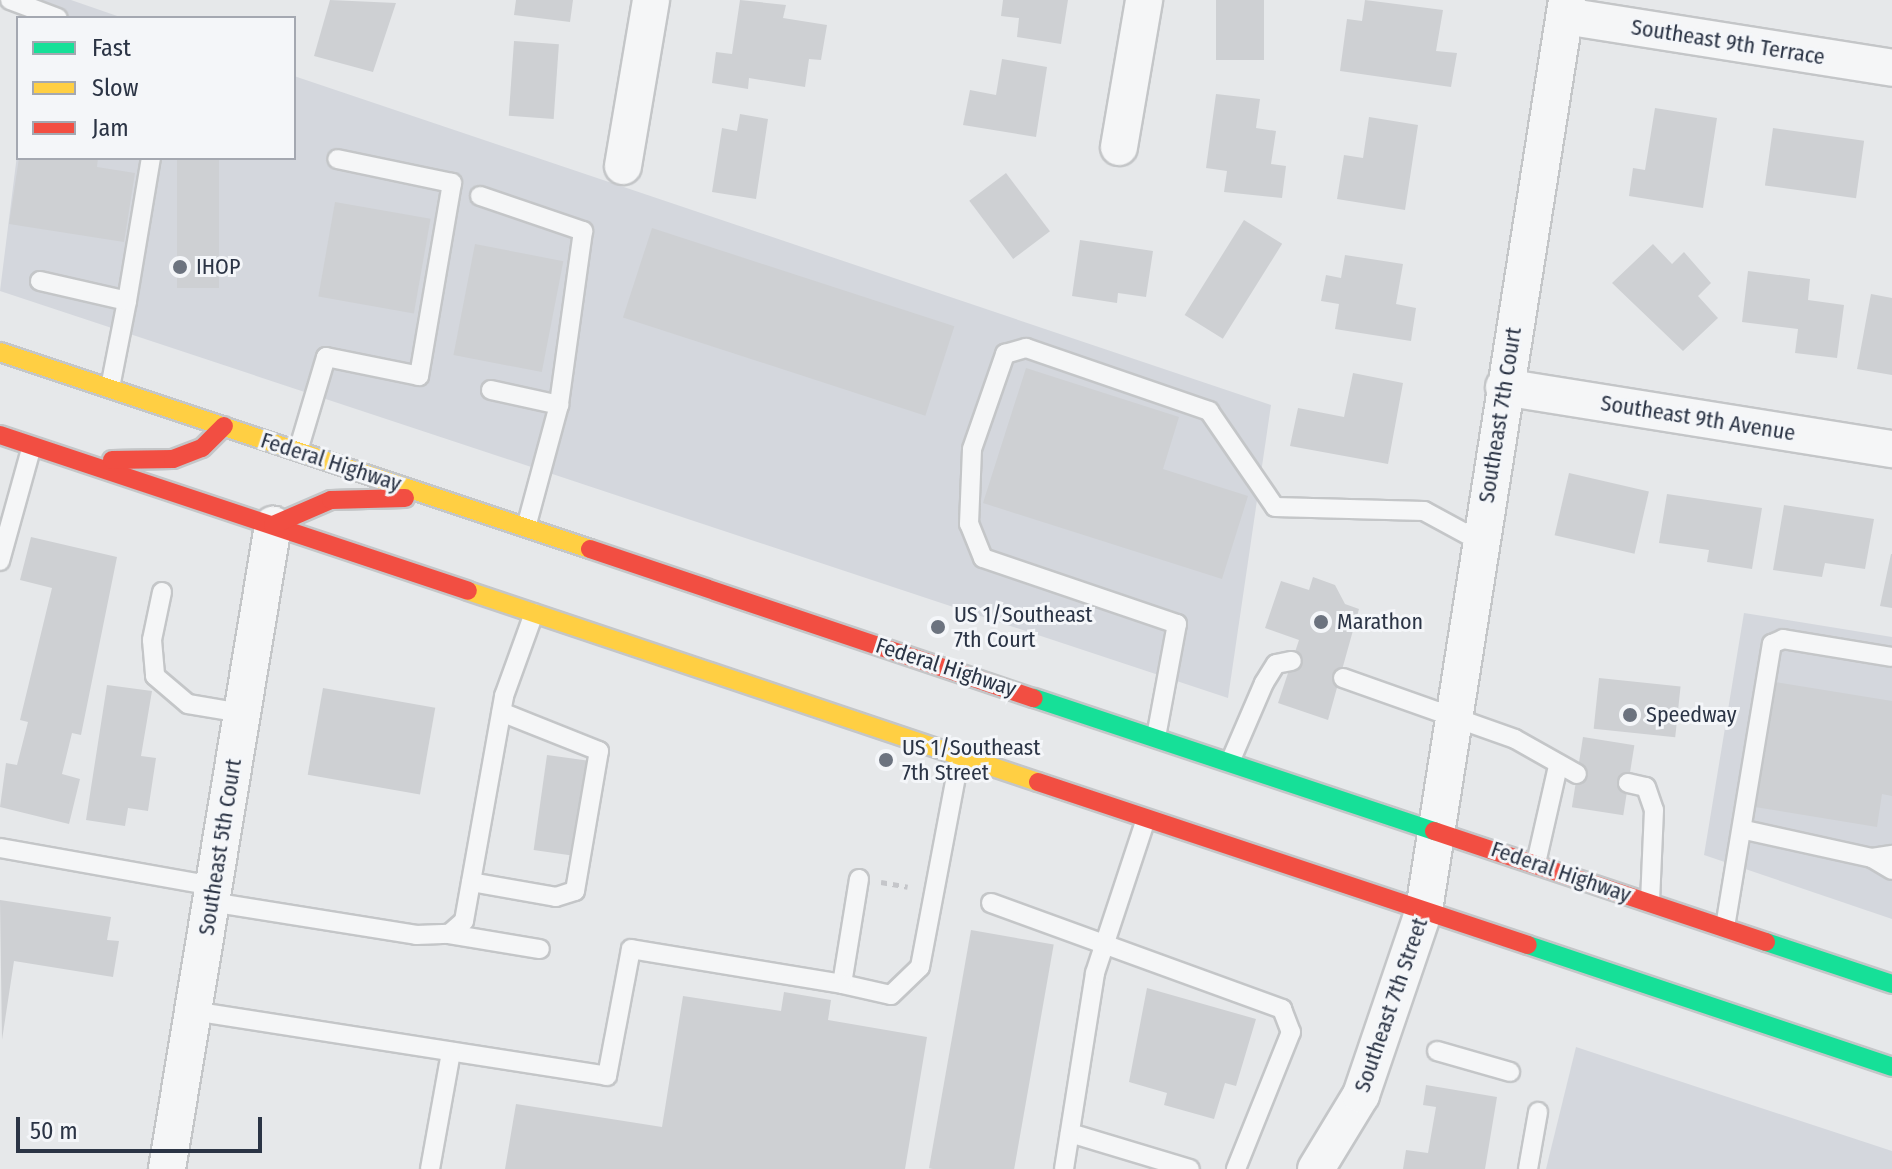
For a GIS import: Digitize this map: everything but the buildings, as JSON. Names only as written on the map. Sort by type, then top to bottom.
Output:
[{"type":"main road","name":"Federal Highway","points":[[0,352],[1892,984]]},
{"type":"main road","points":[[77,461],[173,459],[202,448],[224,426]]},
{"type":"main road","points":[[0,435],[1892,1067]]},
{"type":"main road","points":[[273,525],[297,509],[331,500],[436,497]]},
{"type":"street","points":[[623,166],[651,0]]},
{"type":"street","points":[[1119,147],[1144,0]]},
{"type":"street","name":"Southeast 9th Terrace","points":[[1566,8],[1892,68]]},
{"type":"street","name":"Southeast 7th Court","points":[[1439,831],[1504,387],[1566,8]]},
{"type":"street","name":"Southeast 9th Avenue","points":[[1504,387],[1892,449]]},
{"type":"street","name":"Southeast 5th Court","points":[[167,1169],[273,525]]},
{"type":"street","name":"Southeast 7th Street","points":[[1316,1169],[1361,1095],[1424,910],[1439,831]]},
{"type":"lane","points":[[10,0],[53,16]]},
{"type":"lane","points":[[298,451],[326,357],[419,376],[452,183],[337,159]]},
{"type":"lane","points":[[110,388],[151,160]]},
{"type":"lane","points":[[480,196],[583,231],[559,405],[526,527]]},
{"type":"lane","points":[[40,281],[127,301]]},
{"type":"lane","points":[[1156,737],[1177,624],[983,558],[969,524],[972,449],[1005,354],[1026,348],[1209,411],[1275,507],[1424,511],[1481,542]]},
{"type":"lane","points":[[491,390],[559,405]]},
{"type":"lane","points":[[0,561],[32,446]]},
{"type":"lane","points":[[162,592],[152,640],[155,676],[188,704],[242,713]]},
{"type":"lane","points":[[449,934],[464,921],[501,712],[534,613]]},
{"type":"lane","points":[[1725,927],[1745,830],[1772,644],[1783,639],[1892,657]]},
{"type":"lane","points":[[1230,762],[1264,683],[1276,664],[1292,661]]},
{"type":"lane","points":[[1343,678],[1515,739],[1577,774]]},
{"type":"lane","points":[[471,882],[556,897],[575,891],[599,751],[501,712]]},
{"type":"lane","points":[[193,1011],[607,1076],[631,949],[891,995],[920,967],[960,755]]},
{"type":"lane","points":[[1536,863],[1558,766]]},
{"type":"lane","points":[[1628,783],[1646,787],[1654,810],[1650,902]]},
{"type":"lane","points":[[1064,1169],[1104,945],[1147,818]]},
{"type":"lane","points":[[1745,830],[1872,858],[1892,870]]},
{"type":"lane","points":[[0,848],[416,935],[449,934],[540,949]]},
{"type":"lane","points":[[1872,858],[1892,855]]},
{"type":"lane","points":[[842,984],[859,879]]},
{"type":"lane","points":[[991,903],[1282,1009],[1291,1032],[1236,1169]]},
{"type":"lane","points":[[1437,1051],[1510,1072]]},
{"type":"lane","points":[[430,1169],[451,1052]]},
{"type":"lane","points":[[1528,1169],[1538,1112]]},
{"type":"lane","points":[[1070,1133],[1190,1169]]},
{"type":"shaded area","points":[[41,0],[71,0],[117,16],[39,16]]},
{"type":"shaded area","points":[[296,77],[1271,405],[1228,698],[0,291],[16,160],[296,160]]},
{"type":"shaded area","points":[[1744,613],[1892,637],[1892,919],[1704,855]]},
{"type":"shaded area","points":[[1576,1047],[1892,1151],[1892,1169],[1546,1169]]},
{"type":"traffic: fast","points":[[1034,698],[1434,831]]},
{"type":"traffic: fast","points":[[1766,942],[1892,984]]},
{"type":"traffic: fast","points":[[1528,945],[1892,1067]]},
{"type":"traffic: slow","points":[[0,352],[590,549]]},
{"type":"traffic: slow","points":[[468,591],[1038,782]]},
{"type":"traffic: jam","points":[[112,460],[173,459],[202,448],[224,426]]},
{"type":"traffic: jam","points":[[0,435],[468,591]]},
{"type":"traffic: jam","points":[[273,525],[331,500],[405,498]]},
{"type":"traffic: jam","points":[[590,549],[1034,698]]},
{"type":"traffic: jam","points":[[1038,782],[1528,945]]},
{"type":"traffic: jam","points":[[1434,831],[1766,942]]},
{"type":"place","name":"IHOP","points":[[180,267]]},
{"type":"place","name":"Marathon","points":[[1321,622]]},
{"type":"place","name":"US 1/Southeast 7th Court","points":[[938,627]]},
{"type":"place","name":"Speedway","points":[[1630,715]]},
{"type":"place","name":"US 1/Southeast 7th Street","points":[[886,760]]}]
